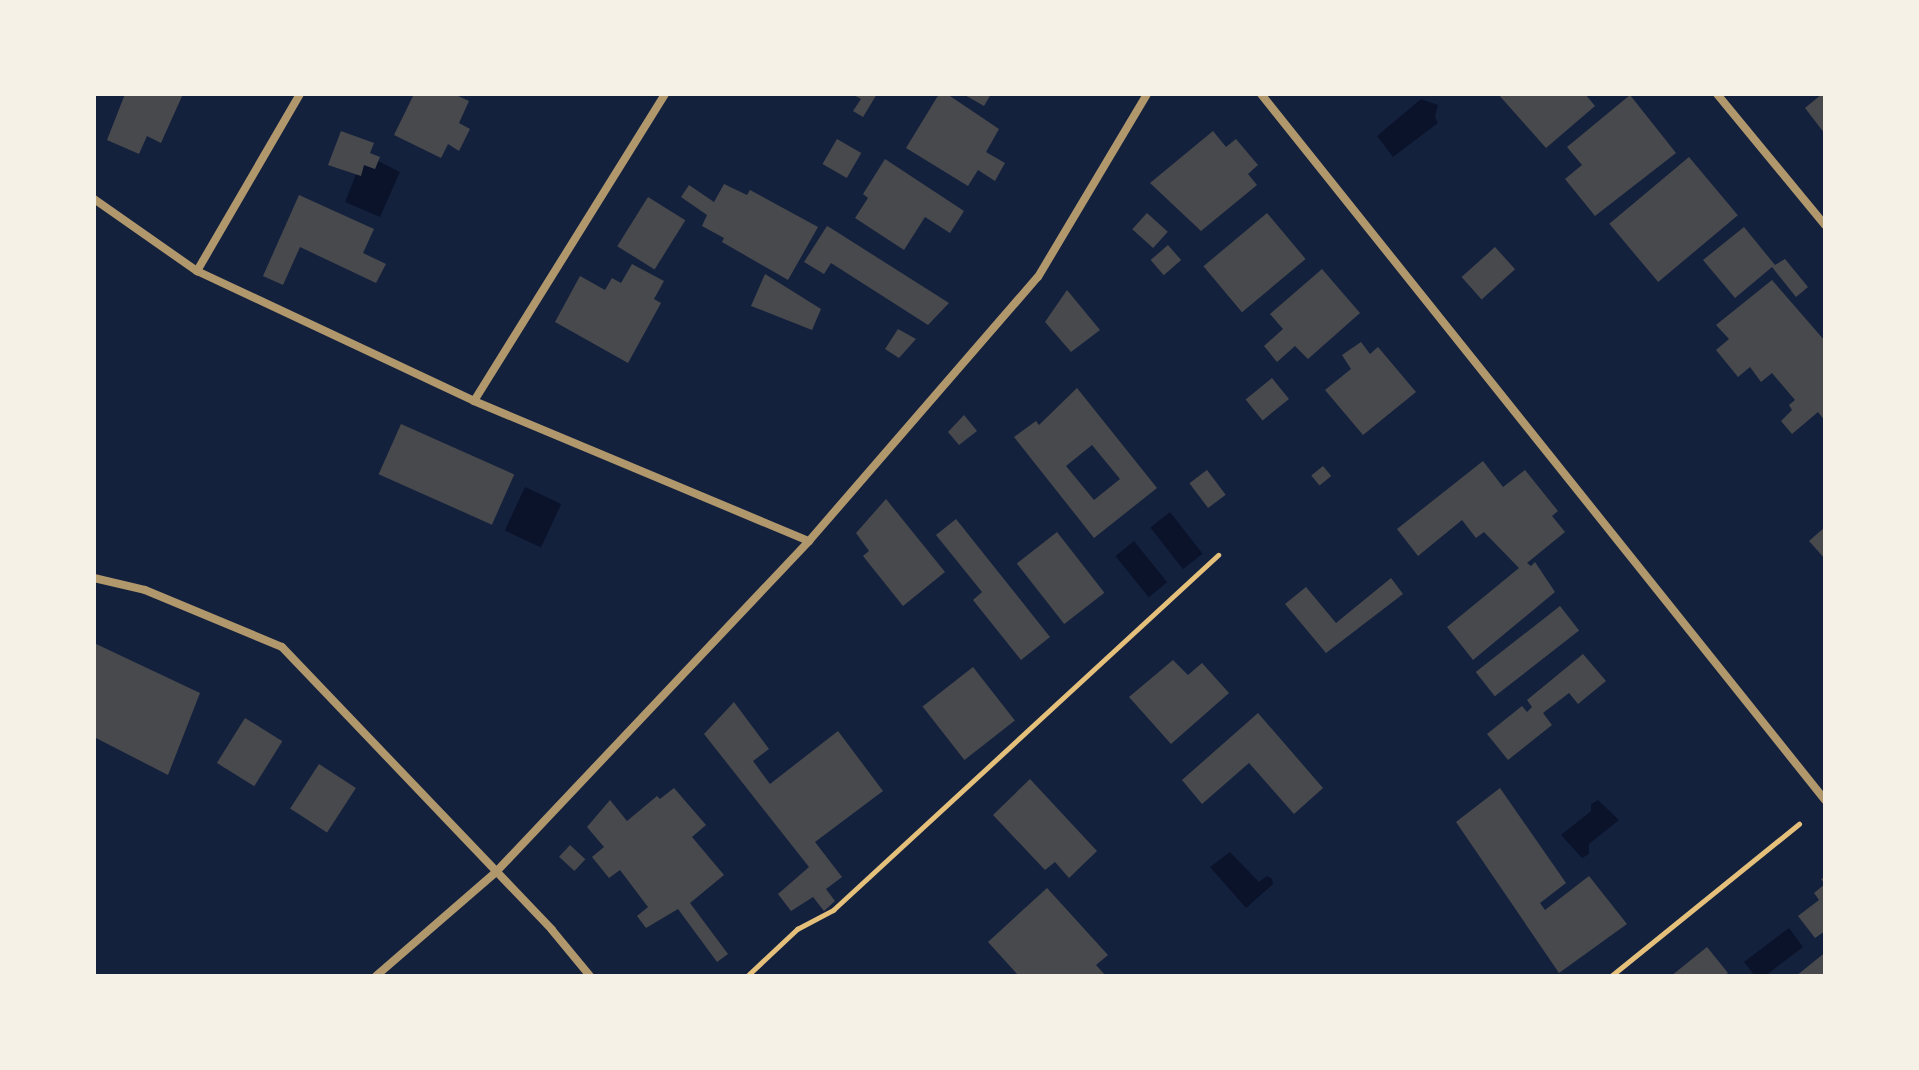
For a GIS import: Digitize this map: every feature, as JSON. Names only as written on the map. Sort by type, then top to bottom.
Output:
[{"type":"street","points":[[197,271],[300,94]]},
{"type":"street","points":[[474,401],[665,94]]},
{"type":"street","points":[[376,976],[496,872],[809,541],[1038,277],[1147,94]]},
{"type":"street","points":[[1261,94],[1825,800]]},
{"type":"street","points":[[1717,94],[1825,225]]},
{"type":"street","points":[[94,199],[197,271],[474,401],[809,541]]},
{"type":"street","points":[[94,578],[145,590],[282,647],[496,872],[590,976]]},
{"type":"path","points":[[747,976],[797,929],[833,910],[1218,555]]},
{"type":"path","points":[[1611,976],[1799,824]]},
{"type":"water","points":[[1421,99],[1438,105],[1435,117],[1438,123],[1393,157],[1377,136]]},
{"type":"water","points":[[378,161],[400,172],[380,217],[345,202],[356,174],[361,175],[364,165],[375,169]]},
{"type":"water","points":[[525,487],[561,504],[541,547],[505,531]]},
{"type":"water","points":[[1170,512],[1203,554],[1183,569],[1150,527]]},
{"type":"water","points":[[1134,541],[1167,582],[1149,597],[1115,556]]},
{"type":"water","points":[[1598,800],[1619,820],[1589,844],[1589,854],[1582,858],[1561,835],[1591,811],[1591,804]]},
{"type":"water","points":[[1230,852],[1259,882],[1267,876],[1272,879],[1273,884],[1246,908],[1210,867]]},
{"type":"water","points":[[1789,928],[1803,947],[1765,976],[1755,976],[1744,962]]},
{"type":"building","points":[[125,94],[183,94],[161,143],[147,136],[139,154],[107,140]]},
{"type":"building","points":[[414,94],[454,94],[469,101],[459,123],[470,129],[459,151],[448,144],[441,158],[394,135]]},
{"type":"building","points":[[852,94],[877,94],[863,117],[853,111],[861,99]]},
{"type":"building","points":[[939,94],[947,94],[999,129],[986,152],[1005,163],[995,181],[978,170],[968,186],[906,148]]},
{"type":"building","points":[[963,94],[991,94],[984,106]]},
{"type":"building","points":[[1498,94],[1585,94],[1595,106],[1546,148]]},
{"type":"building","points":[[1825,94],[1825,134],[1805,108]]},
{"type":"building","points":[[1630,95],[1676,153],[1595,216],[1565,179],[1582,165],[1567,147]]},
{"type":"building","points":[[341,131],[374,143],[370,153],[380,157],[375,169],[364,165],[361,176],[328,165]]},
{"type":"building","points":[[1213,131],[1226,147],[1236,139],[1258,165],[1248,174],[1257,185],[1201,231],[1150,183]]},
{"type":"building","points":[[837,139],[861,153],[847,178],[822,164]]},
{"type":"building","points":[[1689,157],[1738,215],[1658,282],[1609,224]]},
{"type":"building","points":[[885,159],[964,211],[950,233],[925,217],[904,250],[855,218],[868,198],[863,194]]},
{"type":"building","points":[[724,184],[747,195],[750,190],[818,227],[788,280],[722,242],[724,238],[702,226],[707,215],[681,197],[689,185],[714,202]]},
{"type":"building","points":[[299,195],[374,229],[363,253],[386,264],[376,283],[300,247],[283,285],[263,276]]},
{"type":"building","points":[[648,197],[685,220],[655,270],[617,246]]},
{"type":"building","points":[[1147,213],[1168,232],[1153,248],[1132,229]]},
{"type":"building","points":[[1267,213],[1306,259],[1242,312],[1203,266]]},
{"type":"building","points":[[827,226],[949,303],[928,325],[831,263],[824,274],[804,262]]},
{"type":"building","points":[[1744,227],[1775,265],[1785,259],[1808,287],[1796,297],[1772,267],[1735,298],[1703,260]]},
{"type":"building","points":[[1168,245],[1181,260],[1164,275],[1151,260]]},
{"type":"building","points":[[1495,247],[1515,269],[1482,299],[1462,277]]},
{"type":"building","points":[[632,264],[664,281],[654,299],[661,303],[628,363],[555,322],[580,276],[605,290],[612,278],[621,283]]},
{"type":"building","points":[[1322,269],[1360,313],[1308,359],[1295,346],[1277,362],[1264,346],[1283,329],[1270,314]]},
{"type":"building","points":[[765,274],[821,309],[812,330],[751,306]]},
{"type":"building","points":[[1772,280],[1825,341],[1825,421],[1818,412],[1792,434],[1781,421],[1792,410],[1789,405],[1795,400],[1772,373],[1761,382],[1750,367],[1738,377],[1716,350],[1729,339],[1716,325]]},
{"type":"building","points":[[1067,290],[1100,330],[1071,352],[1045,322]]},
{"type":"building","points":[[898,329],[916,339],[899,358],[885,349]]},
{"type":"building","points":[[1361,342],[1370,354],[1378,347],[1416,392],[1363,435],[1325,390],[1351,369],[1342,355]]},
{"type":"building","points":[[1272,378],[1289,399],[1263,420],[1246,399]]},
{"type":"building","points":[[1077,388],[1157,488],[1094,538],[1014,437],[1036,421],[1039,425]],"holes":[[[1092,445],[1120,479],[1094,500],[1066,466]]]},
{"type":"building","points":[[964,415],[977,431],[959,445],[948,432]]},
{"type":"building","points":[[401,424],[514,474],[492,525],[379,474]]},
{"type":"building","points":[[1483,461],[1503,487],[1525,470],[1558,511],[1552,516],[1565,532],[1527,563],[1531,566],[1535,562],[1555,592],[1473,660],[1447,627],[1519,568],[1484,532],[1476,538],[1462,520],[1418,556],[1397,529]]},
{"type":"building","points":[[1323,466],[1331,476],[1320,486],[1311,475]]},
{"type":"building","points":[[1207,470],[1226,495],[1208,508],[1189,483]]},
{"type":"building","points":[[886,499],[945,572],[903,606],[863,556],[869,551],[856,533]]},
{"type":"building","points":[[956,519],[1050,637],[1021,660],[973,600],[982,592],[936,535]]},
{"type":"building","points":[[1825,527],[1825,559],[1809,541]]},
{"type":"building","points":[[1057,532],[1104,593],[1064,624],[1017,563]]},
{"type":"building","points":[[1391,578],[1403,594],[1326,653],[1285,604],[1306,587],[1336,623]]},
{"type":"building","points":[[1560,606],[1579,630],[1495,696],[1476,672]]},
{"type":"building","points":[[94,643],[200,693],[168,775],[94,737]]},
{"type":"building","points":[[1583,654],[1606,681],[1578,704],[1569,693],[1543,713],[1552,725],[1508,760],[1487,734],[1522,706],[1527,712],[1532,707],[1527,700]]},
{"type":"building","points":[[1173,660],[1188,675],[1202,663],[1229,693],[1171,744],[1129,697]]},
{"type":"building","points":[[973,667],[1015,721],[964,760],[923,706]]},
{"type":"building","points":[[734,702],[769,749],[753,761],[770,784],[838,731],[883,791],[815,842],[842,877],[826,889],[835,901],[824,911],[813,897],[791,911],[778,894],[809,867],[704,734]]},
{"type":"building","points":[[1258,713],[1323,788],[1294,814],[1249,763],[1202,804],[1182,780]]},
{"type":"building","points":[[245,718],[282,741],[254,786],[217,763]]},
{"type":"building","points":[[319,764],[356,788],[327,832],[290,808]]},
{"type":"building","points":[[1030,779],[1097,851],[1069,878],[1055,862],[1045,870],[993,815]]},
{"type":"building","points":[[674,788],[706,825],[692,837],[724,875],[690,903],[728,954],[717,962],[678,909],[646,928],[637,916],[648,907],[620,870],[609,878],[592,857],[604,847],[587,827],[610,800],[627,821],[657,796],[660,799]]},
{"type":"building","points":[[1500,788],[1566,883],[1540,903],[1545,910],[1589,876],[1627,924],[1559,973],[1456,822]]},
{"type":"building","points":[[570,845],[585,859],[574,871],[559,857]]},
{"type":"building","points":[[1825,884],[1825,931],[1815,938],[1798,916],[1819,900],[1814,893]]},
{"type":"building","points":[[1047,888],[1108,955],[1096,965],[1106,976],[1019,976],[988,942]]},
{"type":"building","points":[[1707,947],[1728,973],[1724,976],[1671,976]]},
{"type":"building","points":[[1825,953],[1825,976],[1796,976],[1822,955]]}]
